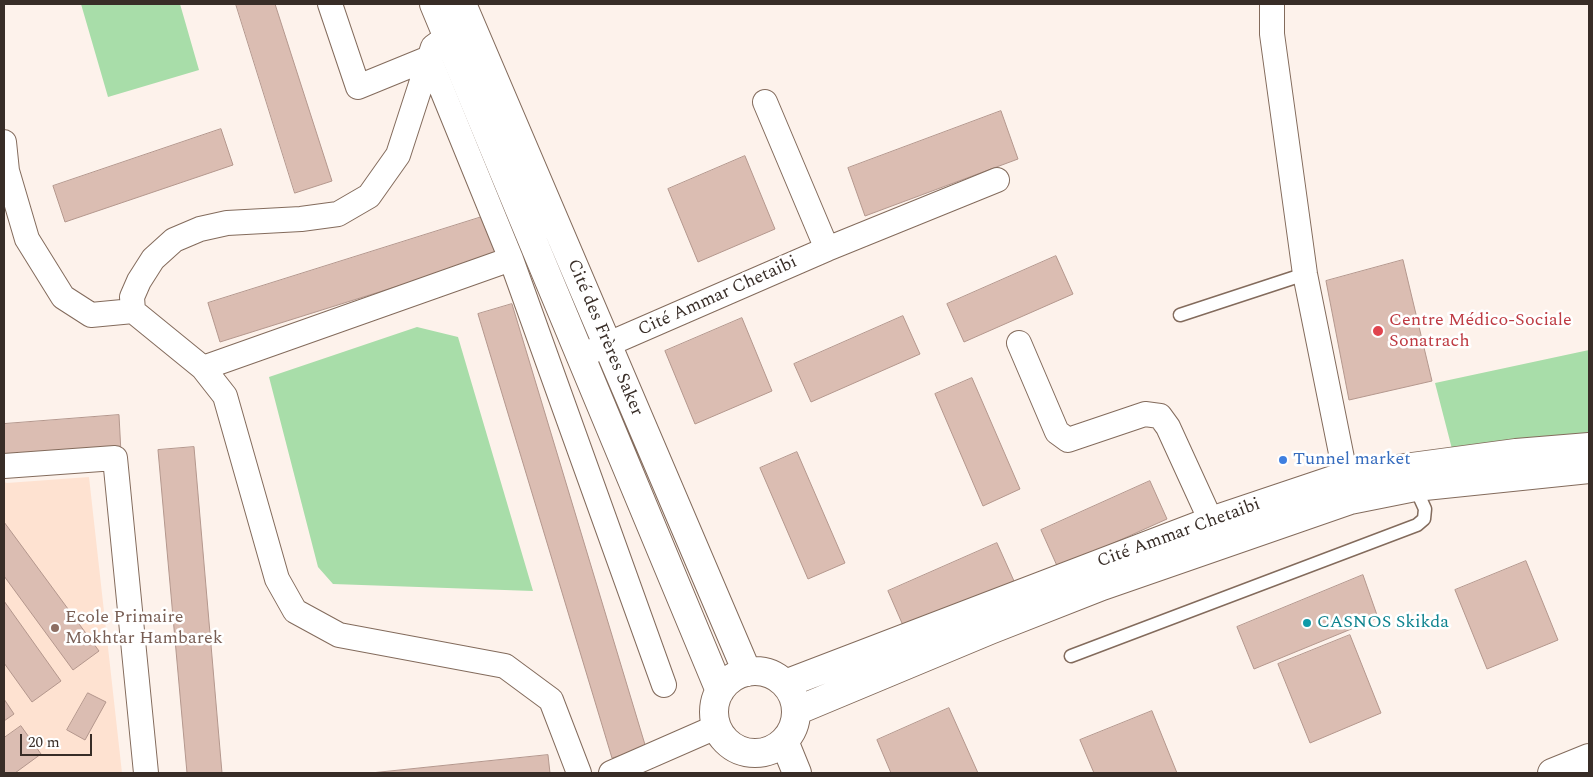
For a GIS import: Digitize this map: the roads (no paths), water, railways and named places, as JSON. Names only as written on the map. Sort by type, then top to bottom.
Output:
[{"type":"main road","name":"Cité des Frères Saker","points":[[434,4],[720,691]]},
{"type":"main road","name":"Cité des Frères Saker","points":[[462,4],[747,672]]},
{"type":"main road","name":"Cité Ammar Chetaibi","points":[[785,684],[1211,521],[1348,488],[1516,453],[1589,447]]},
{"type":"main road","name":"Cité Ammar Chetaibi","points":[[796,711],[990,630],[1348,488],[1416,487],[1589,469]]},
{"type":"main road","points":[[758,671],[768,673],[785,684],[795,701],[795,722],[791,733],[776,748],[766,752],[759,764],[743,752],[732,747],[723,738],[716,727],[714,715],[715,702],[727,682],[747,672],[758,671]]},
{"type":"main road","points":[[784,741],[797,773]]},
{"type":"main road","points":[[1552,773],[1589,758]]},
{"type":"street","points":[[330,4],[358,86],[429,58]]},
{"type":"street","points":[[1272,4],[1272,34],[1305,274],[1348,488]]},
{"type":"street","points":[[133,311],[132,297],[139,281],[153,260],[174,240],[200,229],[227,223],[301,220],[338,214],[369,196],[398,155],[433,47],[448,36]]},
{"type":"street","points":[[429,58],[511,259],[664,685]]},
{"type":"street","points":[[765,102],[827,249]]},
{"type":"street","points":[[4,142],[7,171],[27,239],[63,297],[91,315],[133,311],[203,368],[225,396],[277,579],[294,611],[339,635],[505,666],[550,700],[579,773]]},
{"type":"street","name":"Cité Ammar Chetaibi","points":[[581,356],[827,249],[997,180]]},
{"type":"street","points":[[203,368],[511,259]]},
{"type":"street","points":[[1019,343],[1057,432],[1068,440],[1145,414],[1160,416],[1168,427],[1211,521]]},
{"type":"street","points":[[4,466],[115,458],[146,773]]},
{"type":"street","points":[[611,773],[716,727]]},
{"type":"lane","points":[[1180,315],[1305,274]]},
{"type":"lane","points":[[1070,656],[1417,525],[1424,519],[1425,510],[1416,487]]},
{"type":"place","name":"Centre Médico-Sociale Sonatrach","points":[[1378,331]]},
{"type":"place","name":"Tunnel market","points":[[1283,460]]},
{"type":"place","name":"CASNOS Skikda","points":[[1307,623]]},
{"type":"place","name":"Ecole Primaire Mokhtar Hambarek","points":[[55,628]]}]
